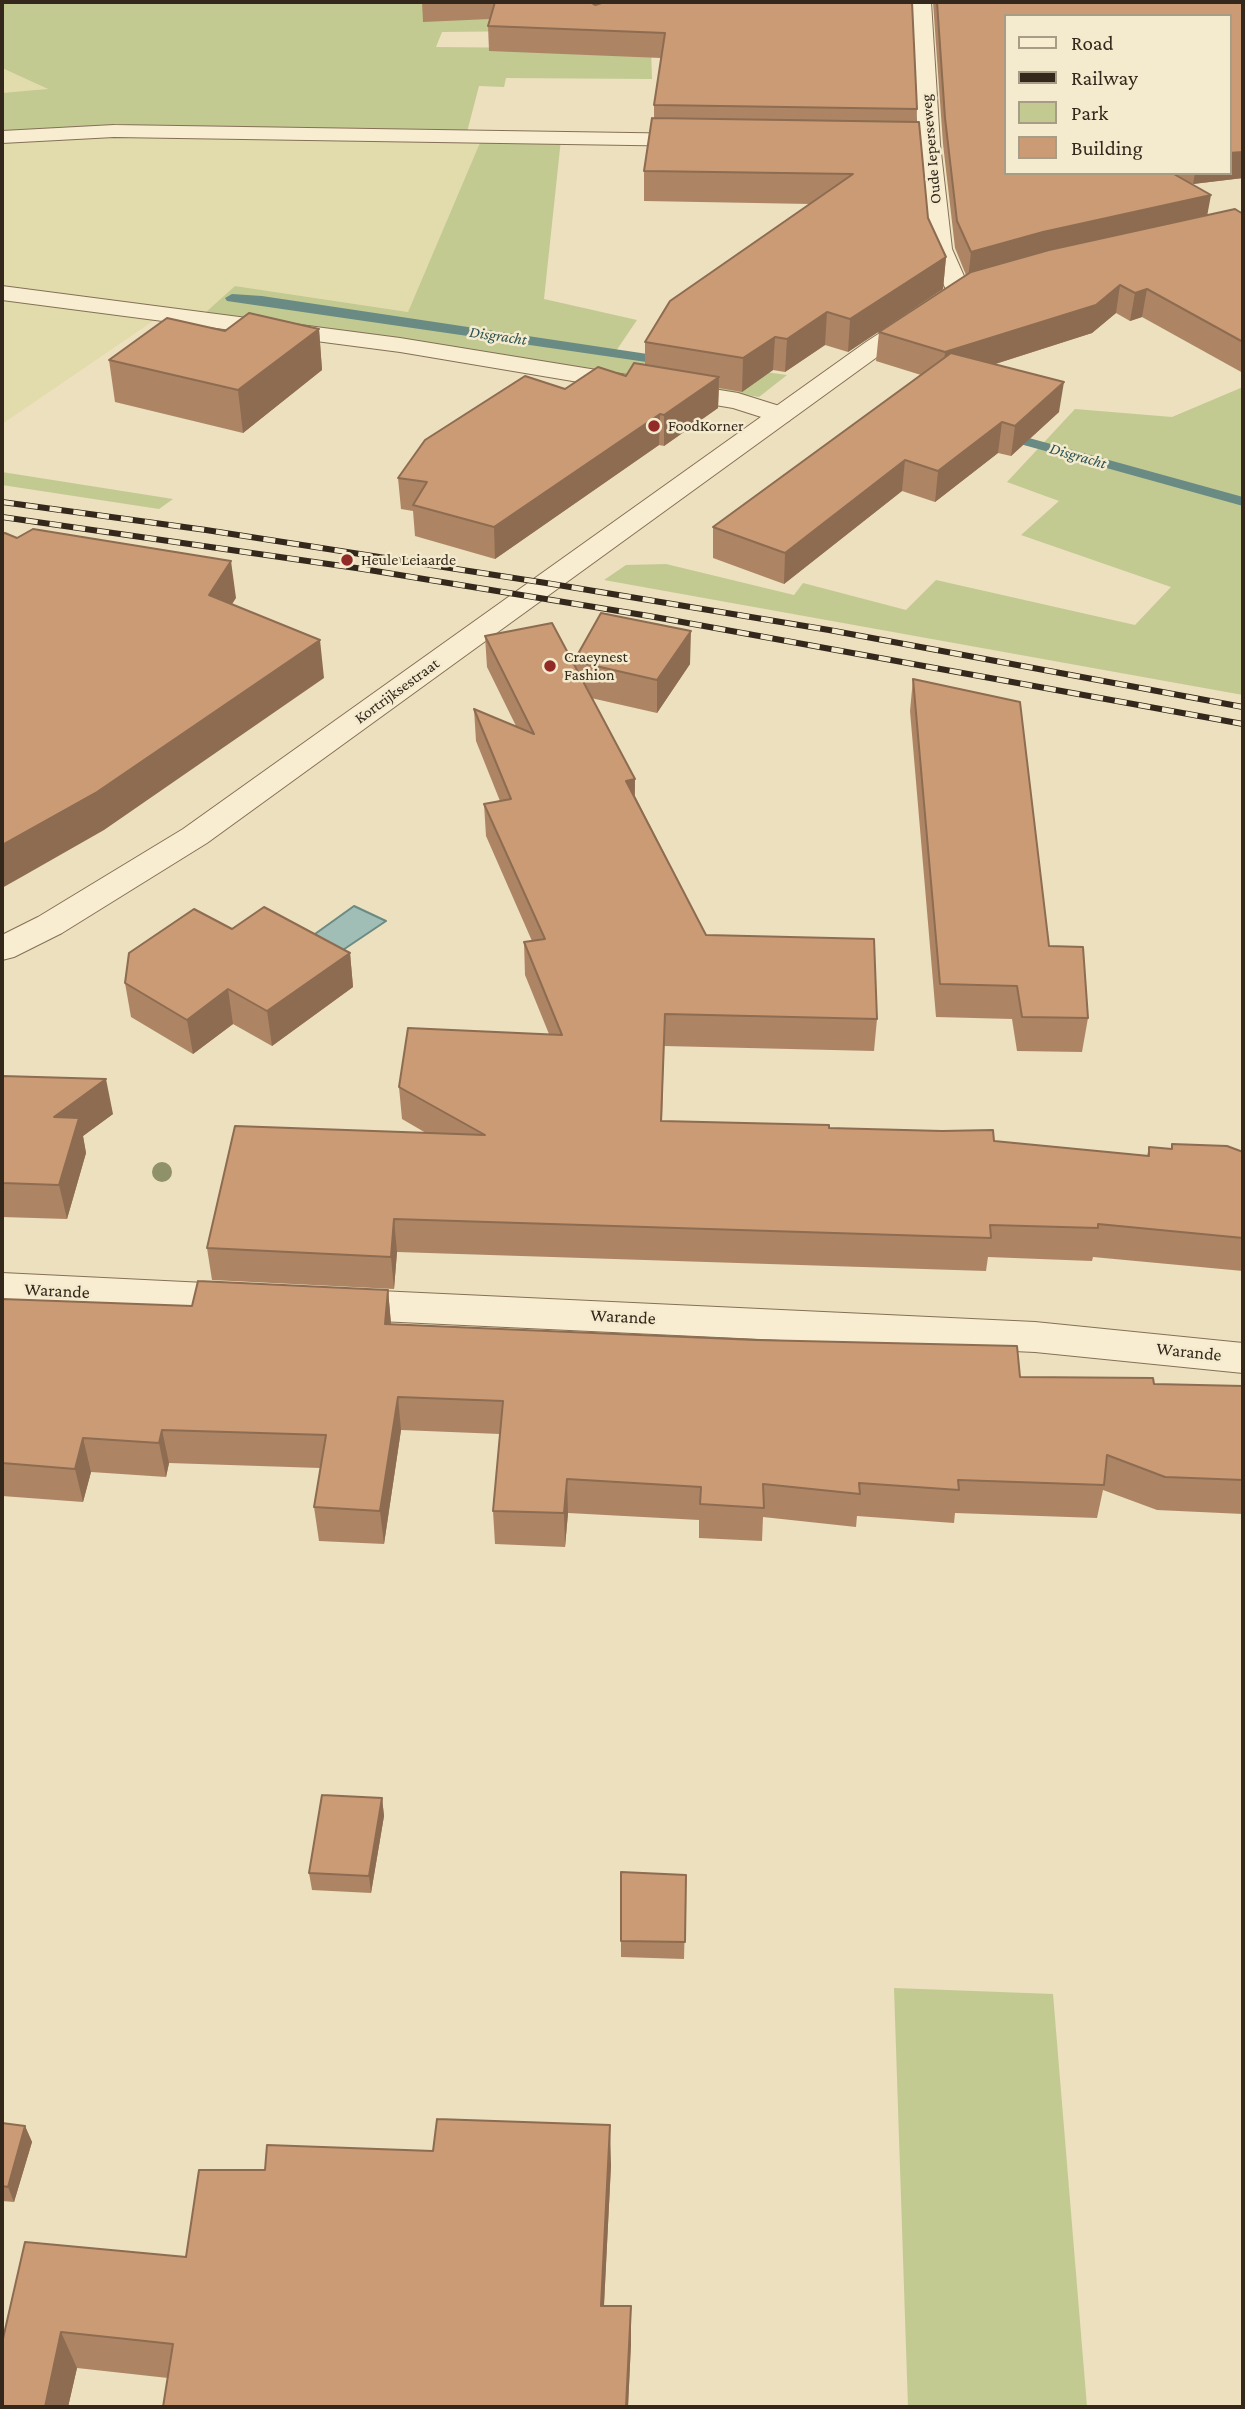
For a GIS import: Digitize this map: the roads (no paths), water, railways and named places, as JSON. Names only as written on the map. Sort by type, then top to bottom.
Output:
[{"type":"street","name":"Oude Ieperseweg","points":[[921,2],[922,144],[940,249],[970,288]]},
{"type":"street","name":"Kortrijksestraat","points":[[2,949],[50,925],[195,836],[875,347],[970,288]]},
{"type":"street","points":[[2,293],[413,348],[738,401],[780,415]]},
{"type":"street","name":"Warande","points":[[2,1288],[1035,1337],[1243,1358]]},
{"type":"lane","points":[[2,137],[114,131],[708,140]]},
{"type":"water","points":[[354,906],[386,921],[328,960],[301,944]]},
{"type":"waterway","name":"Disgracht","points":[[232,298],[262,300],[674,362]]},
{"type":"waterway","name":"Disgracht","points":[[1000,434],[1243,502]]},
{"type":"railway","points":[[2,502],[206,530],[546,583],[829,630],[1243,707]]},
{"type":"railway","points":[[2,517],[363,569],[649,616],[1243,724]]},
{"type":"place","name":"FoodKorner","points":[[654,426]]},
{"type":"place","name":"Heule Leiaarde","points":[[347,560]]},
{"type":"place","name":"Craeynest Fashion","points":[[550,666]]}]
